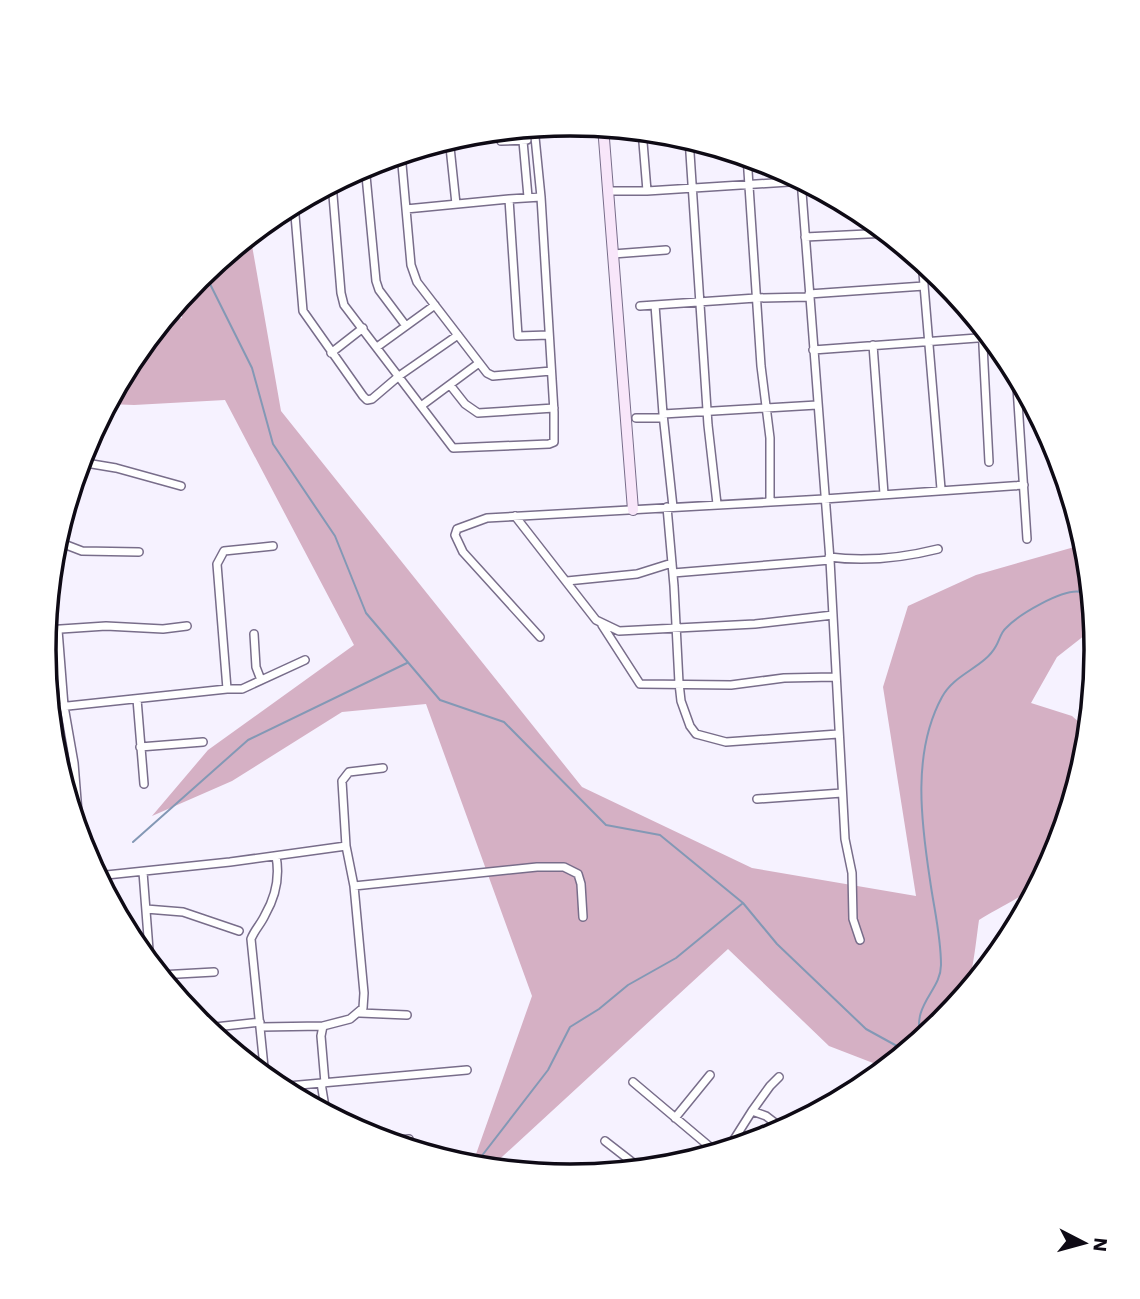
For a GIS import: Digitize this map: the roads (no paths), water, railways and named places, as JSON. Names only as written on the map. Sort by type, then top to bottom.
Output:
[{"type":"street","points":[[604,137],[632,510]]},
{"type":"street","points":[[333,194],[344,305],[453,448],[550,444],[555,437],[554,408],[535,140],[501,141]]},
{"type":"street","points":[[523,141],[528,197]]},
{"type":"street","points":[[643,141],[647,191]]},
{"type":"street","points":[[451,150],[456,204]]},
{"type":"street","points":[[690,150],[707,412],[717,504]]},
{"type":"street","points":[[402,164],[412,274],[487,373],[493,376],[551,371]]},
{"type":"street","points":[[748,168],[756,298],[767,408],[770,501]]},
{"type":"street","points":[[366,178],[376,281],[379,290],[406,326]]},
{"type":"street","points":[[608,191],[783,182]]},
{"type":"street","points":[[803,192],[845,839],[852,873],[853,919],[860,940]]},
{"type":"street","points":[[406,209],[541,197]]},
{"type":"street","points":[[509,200],[518,336],[549,335]]},
{"type":"street","points":[[295,215],[303,311],[331,353],[368,400],[458,335]]},
{"type":"street","points":[[805,237],[872,234]]},
{"type":"street","points":[[613,254],[666,250]]},
{"type":"street","points":[[923,277],[941,489]]},
{"type":"street","points":[[640,306],[924,286]]},
{"type":"street","points":[[377,347],[435,305]]},
{"type":"street","points":[[655,305],[670,507],[679,683],[681,701],[690,726],[696,734],[726,742],[838,734]]},
{"type":"street","points":[[331,353],[363,328]]},
{"type":"street","points":[[813,350],[978,338]]},
{"type":"street","points":[[873,345],[884,494]]},
{"type":"street","points":[[987,350],[989,462]]},
{"type":"street","points":[[421,406],[479,363]]},
{"type":"street","points":[[450,385],[464,404],[478,413],[554,408]]},
{"type":"street","points":[[1018,398],[1027,539]]},
{"type":"street","points":[[636,418],[817,405]]},
{"type":"street","points":[[91,464],[181,486]]},
{"type":"street","points":[[540,637],[463,552],[455,534],[461,526],[487,518],[1024,485]]},
{"type":"street","points":[[515,516],[601,623],[640,684],[732,685],[784,678],[834,677]]},
{"type":"street","points":[[67,545],[82,551],[139,552]]},
{"type":"street","points":[[227,689],[217,564],[224,551],[273,546]]},
{"type":"street","points":[[673,573],[829,559],[864,560],[938,549]]},
{"type":"street","points":[[566,581],[637,574],[673,563]]},
{"type":"street","points":[[601,623],[628,632],[755,624],[832,615]]},
{"type":"street","points":[[57,630],[106,626],[163,629],[187,626]]},
{"type":"street","points":[[254,634],[256,667],[261,680]]},
{"type":"street","points":[[59,707],[242,689],[305,660]]},
{"type":"street","points":[[56,661],[76,791]]},
{"type":"street","points":[[137,699],[144,784]]},
{"type":"street","points":[[140,747],[203,742]]},
{"type":"street","points":[[360,1013],[364,993],[354,886],[346,846],[342,781],[349,772],[383,768]]},
{"type":"street","points":[[757,799],[842,793]]},
{"type":"street","points":[[108,875],[346,846]]},
{"type":"street","points":[[264,1062],[251,939],[275,892],[279,872],[276,856]]},
{"type":"street","points":[[354,886],[537,867],[564,867],[578,874],[583,918]]},
{"type":"street","points":[[143,872],[149,943]]},
{"type":"street","points":[[146,909],[183,912],[239,931]]},
{"type":"street","points":[[172,974],[214,972]]},
{"type":"street","points":[[222,1027],[323,1026],[360,1013],[407,1015]]},
{"type":"street","points":[[323,1026],[321,1036],[325,1101]]},
{"type":"street","points":[[297,1085],[467,1070]]},
{"type":"street","points":[[675,1118],[710,1075]]},
{"type":"street","points":[[737,1135],[779,1077]]},
{"type":"street","points":[[634,1082],[707,1145]]},
{"type":"street","points":[[752,1111],[773,1121]]},
{"type":"street","points":[[604,1140],[629,1160]]},
{"type":"waterway","points":[[210,283],[252,368],[273,444],[335,536],[366,613],[440,700],[504,722],[606,825],[660,835],[743,903],[777,944],[866,1029],[897,1046]]},
{"type":"waterway","points":[[1079,591],[1080,587]]},
{"type":"waterway","points":[[919,1026],[923,1007],[940,974],[941,965],[921,787],[926,740],[933,718],[948,689],[991,654],[1003,632],[1012,623],[1030,610],[1063,594],[1081,592]]},
{"type":"waterway","points":[[133,842],[248,740],[407,663]]},
{"type":"waterway","points":[[482,1156],[548,1070],[570,1027],[599,1009],[628,985],[676,958],[743,903]]}]
